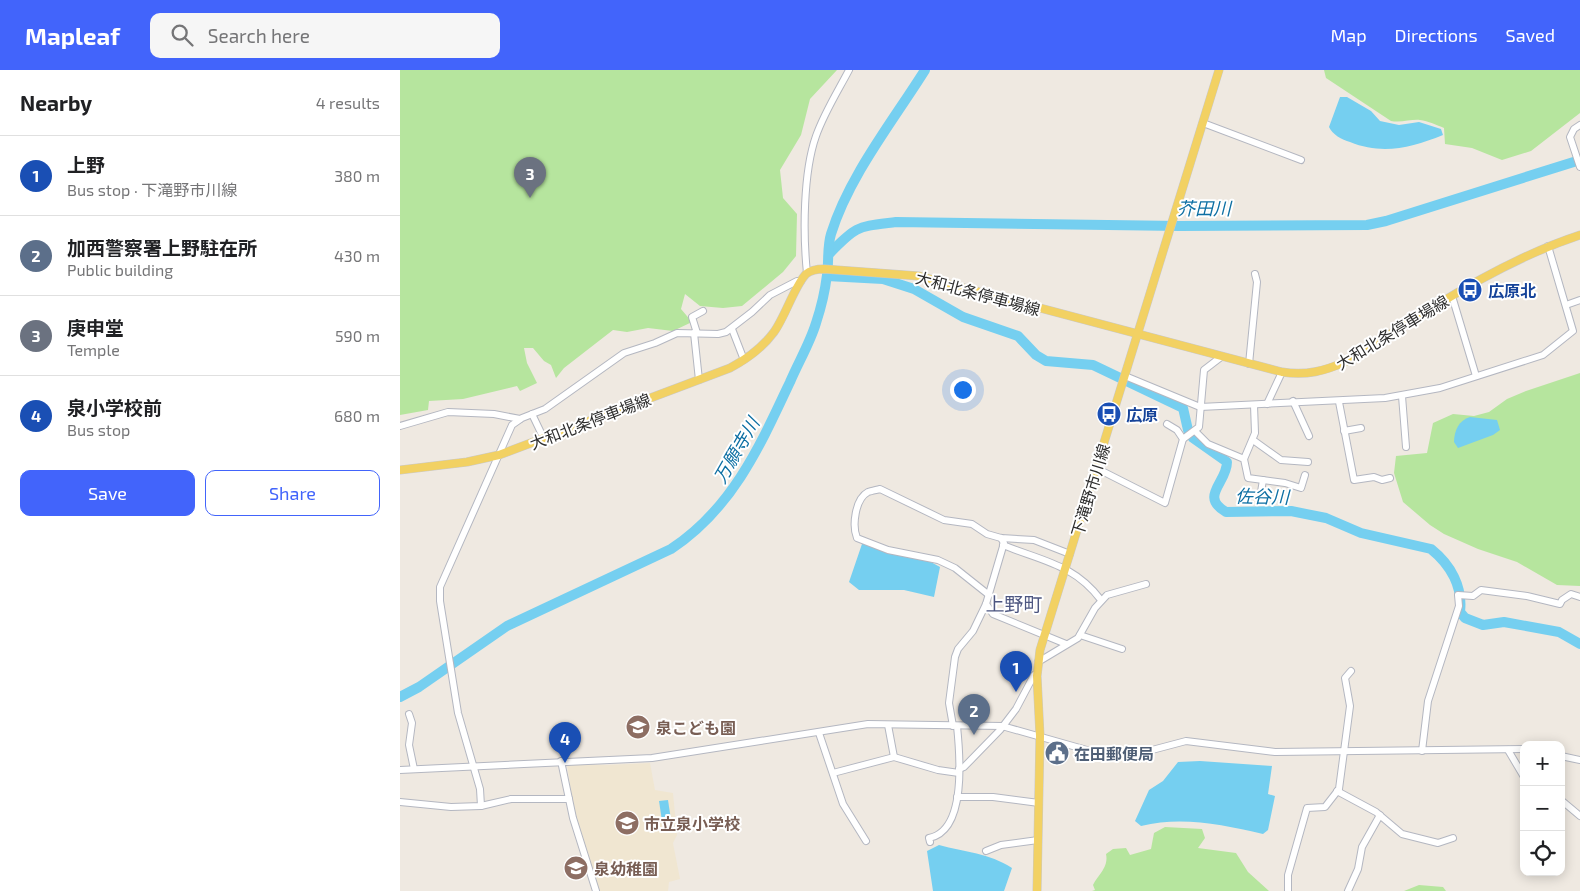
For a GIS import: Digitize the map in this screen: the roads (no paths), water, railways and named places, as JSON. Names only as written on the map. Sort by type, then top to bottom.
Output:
[{"type":"main road","name":"下滝野市川線","points":[[1037,891],[1040,736],[1038,662],[1065,568],[1219,70]]},
{"type":"main road","name":"大和北条停車場線","points":[[400,470],[466,462],[499,455],[699,380],[744,360],[773,333],[807,273],[824,269],[918,276],[1248,364],[1282,372],[1312,373],[1330,369],[1346,361],[1498,269],[1548,246],[1580,235]]},
{"type":"street","points":[[807,273],[807,178],[810,153],[816,134],[849,70]]},
{"type":"street","points":[[1203,123],[1301,160]]},
{"type":"street","points":[[1580,125],[1574,128],[1570,137],[1580,166]]},
{"type":"street","points":[[1124,379],[1200,407],[1293,402],[1340,402],[1402,396],[1544,355],[1570,336],[1573,331],[1548,246]]},
{"type":"street","points":[[1248,364],[1257,282],[1255,274]]},
{"type":"street","points":[[481,806],[473,766],[458,713],[440,601],[440,587],[512,425],[520,419],[544,409],[624,353],[655,343],[677,333],[718,334],[732,329],[770,295],[797,280],[801,281]]},
{"type":"street","points":[[1452,296],[1476,376]]},
{"type":"street","points":[[1566,305],[1580,300]]},
{"type":"street","points":[[699,380],[696,333],[692,317],[703,311]]},
{"type":"street","points":[[732,329],[744,360]]},
{"type":"street","points":[[1096,468],[1165,503],[1183,439],[1196,432],[1200,427],[1204,370],[1221,357]]},
{"type":"street","points":[[1267,404],[1282,372]]},
{"type":"street","points":[[1402,396],[1406,447]]},
{"type":"street","points":[[1293,402],[1310,436]]},
{"type":"street","points":[[1340,402],[1354,480],[1374,477],[1382,480],[1390,478]]},
{"type":"street","points":[[1254,404],[1253,440],[1244,459],[1248,478],[1301,488],[1305,475]]},
{"type":"street","points":[[400,426],[448,412],[494,414],[520,419]]},
{"type":"street","points":[[532,414],[544,439]]},
{"type":"street","points":[[1167,424],[1176,430],[1183,439]]},
{"type":"street","points":[[1344,431],[1361,428]]},
{"type":"street","points":[[1196,432],[1208,444],[1244,459]]},
{"type":"street","points":[[1253,440],[1281,460],[1308,462]]},
{"type":"street","points":[[1261,492],[1263,480]]},
{"type":"street","points":[[988,595],[955,568],[938,560],[888,550],[857,538],[854,532],[860,500],[867,493],[880,489],[944,520],[972,524],[987,534],[1065,568],[1088,582],[1101,600]]},
{"type":"street","points":[[1002,541],[1034,540],[1070,554]]},
{"type":"street","points":[[930,842],[929,838],[938,836],[952,816],[957,797],[959,771],[955,726],[949,694],[955,657],[958,649],[973,631],[986,604],[1002,541]]},
{"type":"street","points":[[1038,662],[1080,635],[1101,600],[1108,595],[1146,584]]},
{"type":"street","points":[[1422,751],[1428,701],[1459,606],[1458,595],[1473,596],[1480,590],[1527,596],[1560,604],[1562,600],[1571,594],[1580,597]]},
{"type":"street","points":[[986,604],[993,614],[1066,644]]},
{"type":"street","points":[[1080,635],[1122,649]]},
{"type":"street","points":[[1288,891],[1288,875],[1307,808],[1325,807],[1337,791],[1350,706],[1345,678],[1351,671]]},
{"type":"street","points":[[832,773],[894,757],[938,770],[959,771],[1002,726],[1016,708],[1034,675],[1037,676]]},
{"type":"street","points":[[408,714],[412,723],[409,745],[414,769]]},
{"type":"street","points":[[888,725],[894,757]]},
{"type":"street","points":[[400,770],[652,758],[844,727],[888,725],[1002,726],[1108,756],[1136,754],[1186,741],[1261,752],[1520,750]]},
{"type":"street","points":[[819,732],[843,804],[866,841]]},
{"type":"street","points":[[1508,750],[1520,770]]},
{"type":"street","points":[[1565,757],[1580,760]]},
{"type":"street","points":[[561,761],[569,799],[596,891]]},
{"type":"street","points":[[1337,791],[1380,815],[1402,834],[1438,843],[1453,838]]},
{"type":"street","points":[[957,797],[993,797],[1039,803]]},
{"type":"street","points":[[400,802],[451,807],[481,806],[511,799],[569,799]]},
{"type":"street","points":[[1565,803],[1580,816]]},
{"type":"street","points":[[1348,891],[1358,869],[1362,847],[1380,815]]},
{"type":"street","points":[[986,851],[1001,845],[1038,840]]},
{"type":"water","points":[[1340,97],[1347,97],[1371,111],[1380,121],[1399,125],[1419,122],[1441,129],[1443,135],[1408,146],[1385,149],[1362,146],[1347,141],[1335,134],[1329,127]]},
{"type":"water","points":[[1470,417],[1497,420],[1500,430],[1493,435],[1458,448],[1454,442],[1456,430],[1460,423]]},
{"type":"water","points":[[865,543],[929,561],[940,567],[934,597],[904,590],[859,590],[849,582],[862,544]]},
{"type":"water","points":[[1200,761],[1272,766],[1268,794],[1275,796],[1268,830],[1263,834],[1217,825],[1187,822],[1157,823],[1141,826],[1135,821],[1149,790],[1163,781],[1178,762]]},
{"type":"water","points":[[668,800],[671,820],[662,821],[659,801]]},
{"type":"water","points":[[939,845],[986,856],[1012,868],[1004,891],[933,891],[927,851]]},
{"type":"waterway","name":"万願寺川","points":[[400,697],[419,687],[507,626],[671,549],[692,533],[728,495],[755,452],[811,338],[824,293],[831,234],[839,212],[860,170],[925,70]]},
{"type":"waterway","name":"芥田川","points":[[829,254],[846,237],[858,229],[896,222],[1180,226],[1367,225],[1386,221],[1580,160]]},
{"type":"waterway","name":"佐谷川","points":[[827,276],[883,279],[914,289],[963,317],[1018,336],[1036,355],[1046,361],[1093,365],[1183,408],[1188,430],[1193,438],[1227,462],[1226,470],[1214,495],[1218,506],[1226,512],[1291,511],[1326,518],[1361,533],[1431,549],[1450,569],[1454,577],[1460,594],[1460,612],[1465,618],[1483,625],[1504,622],[1559,632],[1580,644]]},
{"type":"place","name":"庚申堂","points":[[530,198]]},
{"type":"place","name":"広原北","points":[[1470,290]]},
{"type":"place","name":"広原","points":[[1109,414]]},
{"type":"place","name":"上野","points":[[1016,692]]},
{"type":"place","name":"泉こども園","points":[[638,727]]},
{"type":"place","name":"加西警察署上野駐在所","points":[[974,735]]},
{"type":"place","name":"在田郵便局","points":[[1057,753]]},
{"type":"place","name":"泉小学校前","points":[[565,763]]},
{"type":"place","name":"市立泉小学校","points":[[627,823]]},
{"type":"place","name":"泉幼稚園","points":[[576,868]]},
{"type":"district","name":"上野町","points":[[1014,603]]}]
